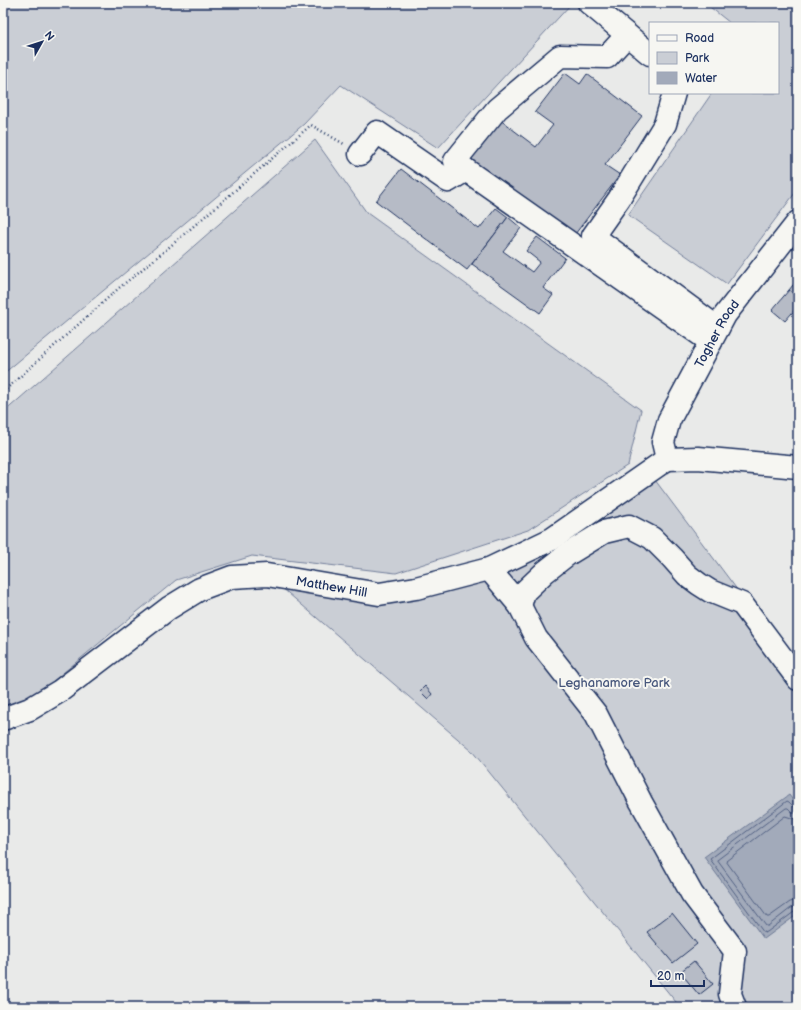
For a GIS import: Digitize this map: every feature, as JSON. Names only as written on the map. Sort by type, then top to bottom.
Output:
[{"type":"street","points":[[590,3],[649,53]]},
{"type":"street","points":[[627,34],[607,57],[560,56],[497,109],[454,161],[714,335]]},
{"type":"street","points":[[674,94],[665,124],[619,199],[593,236],[714,335]]},
{"type":"street","points":[[360,154],[377,132],[448,181],[466,170]]},
{"type":"street","name":"Togher Road","points":[[667,459],[663,442],[669,420],[725,314],[798,222]]},
{"type":"street","points":[[667,459],[698,458],[798,467]]},
{"type":"street","name":"Matthew Hill","points":[[3,719],[30,709],[60,691],[170,608],[200,589],[232,577],[267,576],[379,594],[416,588],[490,569],[552,539],[667,459]]},
{"type":"street","points":[[520,606],[524,592],[545,572],[568,554],[604,532],[629,526],[652,538],[687,575],[699,584],[710,591],[742,604],[798,679]]},
{"type":"street","points":[[490,569],[520,606],[536,638],[596,714],[641,802],[692,894],[735,951],[730,994],[735,1007]]},
{"type":"path","points":[[3,392],[119,288],[167,249],[311,125],[360,154]]},
{"type":"green space","points":[[3,3],[572,3],[438,148],[341,85],[304,124],[3,374]]},
{"type":"green space","points":[[705,3],[798,3],[798,189],[727,284],[628,215],[711,94],[779,94],[779,22],[729,22]]},
{"type":"green space","points":[[315,140],[367,213],[641,410],[628,465],[528,530],[396,573],[252,556],[176,580],[35,696],[3,706],[3,413]]},
{"type":"green space","name":"Leghanamore Park","points":[[649,472],[798,671],[798,1007],[680,1007],[472,751],[267,575],[379,593],[489,569]]},
{"type":"water","points":[[789,795],[798,807],[798,914],[764,939],[704,857]]},
{"type":"building","points":[[565,73],[580,84],[587,74],[642,116],[605,165],[620,175],[572,238],[465,156],[495,116],[536,147],[553,125],[535,112]]},
{"type":"building","points":[[401,169],[479,229],[496,208],[508,217],[467,270],[376,201]]},
{"type":"building","points":[[508,217],[521,228],[503,251],[532,272],[540,262],[526,251],[537,237],[565,258],[543,288],[553,295],[540,313],[472,264]]},
{"type":"building","points":[[798,279],[798,298],[789,290]]},
{"type":"building","points":[[789,290],[798,298],[798,306],[785,321],[772,310]]},
{"type":"building","points":[[425,686],[432,694],[428,699],[420,691]]},
{"type":"building","points":[[672,913],[697,944],[673,963],[647,932]]},
{"type":"building","points":[[694,961],[713,984],[699,995],[680,972]]}]
